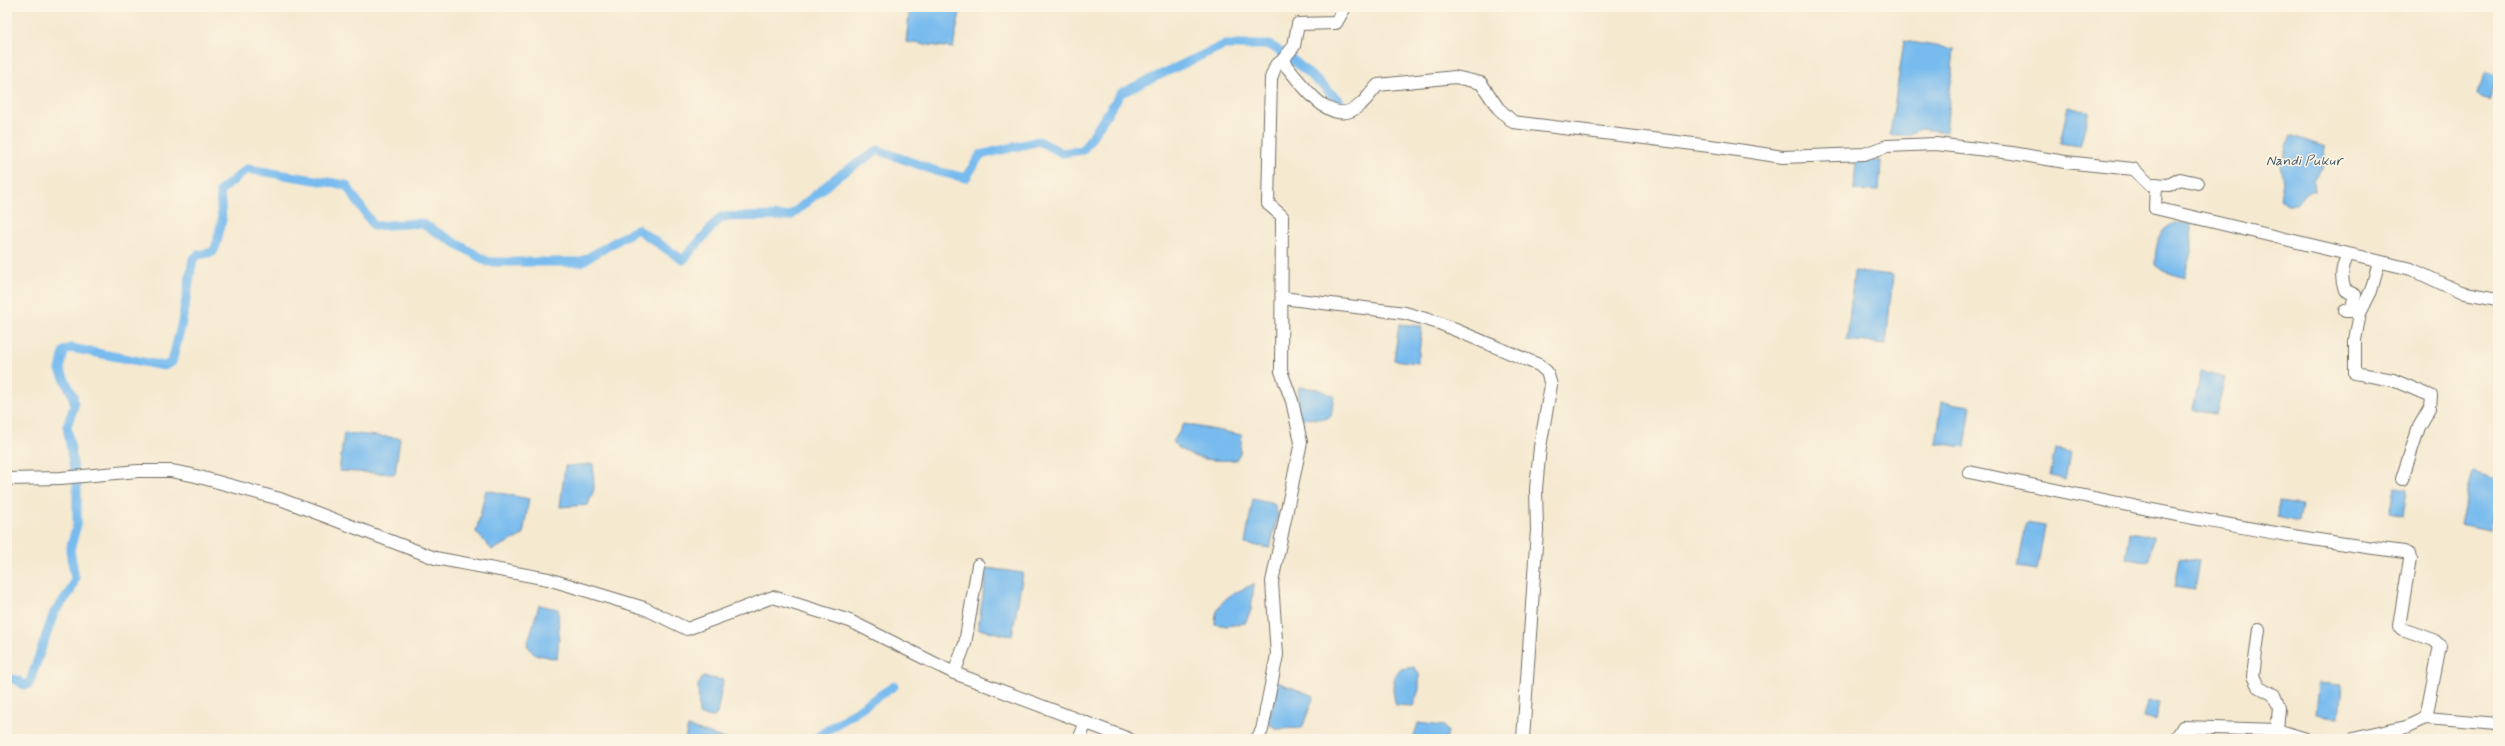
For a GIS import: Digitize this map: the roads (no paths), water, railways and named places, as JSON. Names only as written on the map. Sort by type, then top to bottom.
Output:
[{"type":"street","points":[[1257,739],[1262,730],[1277,655],[1272,582],[1301,442],[1292,401],[1281,371],[1282,216],[1268,204],[1271,78],[1276,65],[1282,61],[1294,46],[1298,24],[1336,23],[1345,7]]},
{"type":"street","points":[[1282,61],[1328,110],[1339,113],[1346,113],[1361,105],[1378,85],[1455,77],[1481,83],[1498,108],[1513,122],[1718,147],[1783,157],[1864,154],[1888,146],[1936,144],[2012,153],[2065,162],[2133,169],[2149,184],[2169,185],[2180,180],[2198,183]]},
{"type":"street","points":[[2156,184],[2155,208],[2411,269],[2460,292],[2498,299]]},
{"type":"street","points":[[2345,310],[2351,311],[2355,295],[2345,290],[2342,283],[2343,265],[2348,255]]},
{"type":"street","points":[[2379,262],[2372,291],[2360,313],[2355,340],[2355,372],[2393,380],[2431,396],[2430,408],[2419,427],[2402,479]]},
{"type":"street","points":[[1282,298],[1405,313],[1439,323],[1539,365],[1547,372],[1551,385],[1540,447],[1536,489],[1537,530],[1523,739]]},
{"type":"street","points":[[7,479],[60,478],[138,471],[171,471],[192,475],[280,499],[435,558],[548,579],[644,608],[687,630],[773,597],[850,621],[954,672],[1129,739]]},
{"type":"street","points":[[1969,472],[2082,497],[2272,534],[2404,552],[2409,554],[2410,559],[2399,626],[2402,629],[2434,640],[2440,646],[2426,718]]},
{"type":"street","points":[[954,672],[965,644],[978,565]]},
{"type":"street","points":[[2259,629],[2253,676],[2258,686],[2274,695],[2279,708],[2277,730]]},
{"type":"street","points":[[2353,739],[2406,727],[2426,718],[2498,724]]},
{"type":"street","points":[[1079,739],[1086,722]]},
{"type":"street","points":[[2176,739],[2183,727],[2277,730],[2306,739]]},
{"type":"water","points":[[910,7],[961,7],[953,48],[906,42]]},
{"type":"water","points":[[1904,41],[1954,49],[1946,132],[1920,129],[1907,135],[1890,135]]},
{"type":"water","points":[[2486,72],[2498,77],[2489,101],[2476,96]]},
{"type":"water","points":[[2068,106],[2089,111],[2080,146],[2060,143]]},
{"type":"water","name":"Nandi Pukur","points":[[2291,135],[2325,147],[2323,168],[2314,181],[2315,191],[2308,191],[2296,205],[2288,205],[2280,198],[2283,182],[2280,165],[2284,158]]},
{"type":"water","points":[[1856,159],[1881,161],[1879,191],[1854,190]]},
{"type":"water","points":[[2176,223],[2191,225],[2192,249],[2184,278],[2163,271],[2155,265],[2157,245],[2161,233],[2170,225]]},
{"type":"water","points":[[1854,271],[1893,275],[1886,344],[1847,340]]},
{"type":"water","points":[[1399,324],[1422,326],[1418,363],[1394,360]]},
{"type":"water","points":[[2201,371],[2225,378],[2216,414],[2193,410]]},
{"type":"water","points":[[1299,387],[1317,389],[1334,396],[1331,416],[1325,419],[1297,418]]},
{"type":"water","points":[[1942,402],[1971,406],[1965,447],[1936,443]]},
{"type":"water","points":[[1184,424],[1242,435],[1240,453],[1236,460],[1211,460],[1186,453],[1173,442]]},
{"type":"water","points":[[344,433],[400,438],[395,474],[339,471]]},
{"type":"water","points":[[2055,449],[2070,452],[2065,479],[2050,476]]},
{"type":"water","points":[[593,464],[594,489],[588,505],[560,507],[565,466]]},
{"type":"water","points":[[2473,472],[2498,480],[2498,496],[2489,530],[2460,524]]},
{"type":"water","points":[[2395,488],[2407,490],[2403,516],[2390,513]]},
{"type":"water","points":[[486,490],[529,499],[523,535],[492,550],[476,532]]},
{"type":"water","points":[[1253,499],[1274,504],[1278,515],[1270,548],[1245,544]]},
{"type":"water","points":[[2279,502],[2301,505],[2298,522],[2278,517]]},
{"type":"water","points":[[2026,523],[2045,526],[2037,570],[2018,567]]},
{"type":"water","points":[[2130,532],[2153,536],[2149,561],[2126,558]]},
{"type":"water","points":[[2180,558],[2199,561],[2194,590],[2175,587]]},
{"type":"water","points":[[987,568],[1023,573],[1012,636],[978,629]]},
{"type":"water","points":[[1254,584],[1251,610],[1245,623],[1227,626],[1215,624],[1218,608],[1222,603],[1233,594]]},
{"type":"water","points":[[539,605],[558,609],[559,637],[557,659],[534,654],[527,645]]},
{"type":"water","points":[[1414,667],[1419,673],[1419,690],[1413,706],[1396,705],[1393,690],[1395,677],[1400,669]]},
{"type":"water","points":[[703,677],[723,680],[717,714],[714,717],[699,715],[698,685]]},
{"type":"water","points":[[1277,682],[1314,696],[1302,728],[1278,729],[1268,724]]},
{"type":"water","points":[[2319,683],[2342,685],[2339,717],[2316,715]]},
{"type":"water","points":[[2148,700],[2160,703],[2156,721],[2144,718]]},
{"type":"water","points":[[1418,723],[1444,726],[1448,732],[1446,739],[1413,739]]},
{"type":"water","points":[[688,727],[726,739],[685,739]]},
{"type":"waterway","points":[[74,469],[67,426],[74,406],[73,396],[60,370],[64,351],[71,348],[164,366],[172,362],[182,322],[193,259],[198,255],[213,252],[216,246],[222,220],[220,191],[247,169],[346,185],[374,226],[421,223],[488,262],[581,262],[637,229],[683,260],[721,217],[790,216],[838,176],[878,150],[936,171],[966,178],[980,155],[1039,141],[1062,153],[1083,150],[1121,93],[1224,45],[1270,45],[1293,60],[1339,100]]},
{"type":"waterway","points":[[7,678],[17,680],[24,685],[29,684],[54,613],[70,592],[75,579],[70,550],[77,524],[77,484]]},
{"type":"waterway","points":[[814,739],[894,686]]}]
